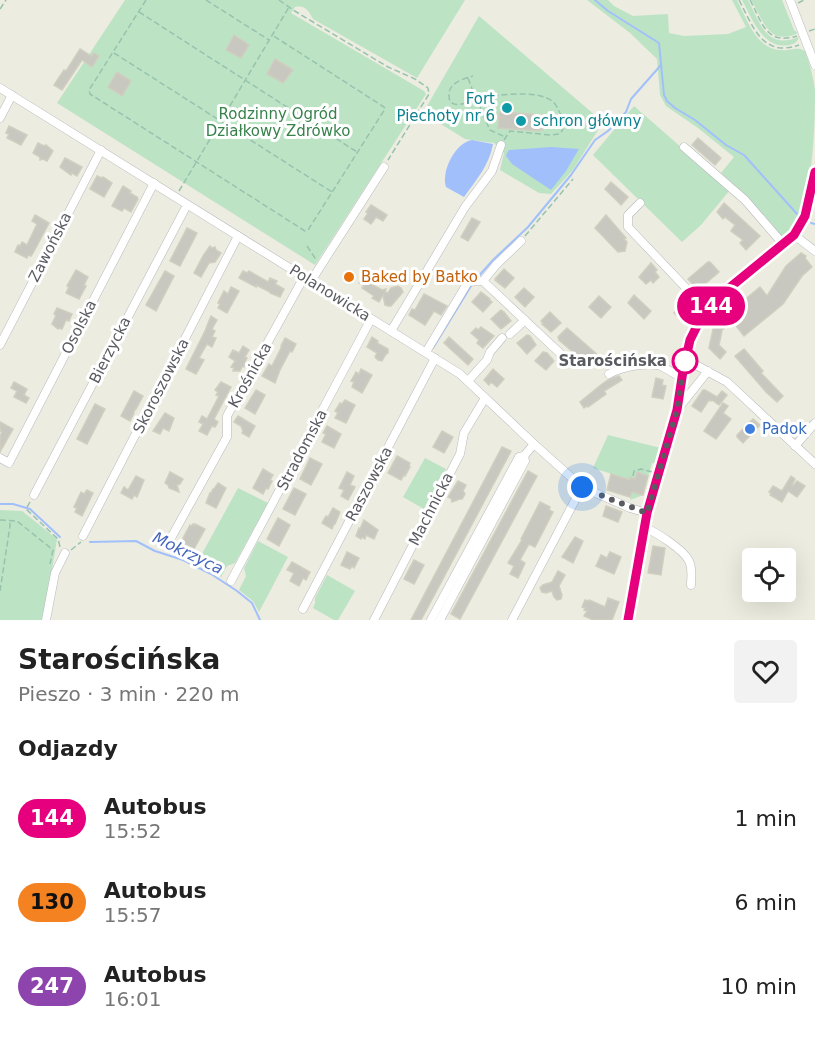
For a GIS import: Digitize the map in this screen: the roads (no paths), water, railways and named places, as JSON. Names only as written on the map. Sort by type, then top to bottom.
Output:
[{"type":"street","points":[[790,0],[815,65]]},
{"type":"street","name":"Polanowicka","points":[[0,88],[435,358],[468,381],[582,487],[647,513]]},
{"type":"street","points":[[0,118],[12,95]]},
{"type":"street","points":[[391,331],[465,207],[492,171],[503,141]]},
{"type":"street","points":[[684,147],[754,209],[783,244]]},
{"type":"street","name":"Zawońska","points":[[0,345],[101,150]]},
{"type":"street","name":"Krośnicka","points":[[171,538],[226,437],[227,416],[308,279],[322,265],[384,167]]},
{"type":"street","points":[[628,620],[647,513],[677,410],[685,359],[692,334],[717,298],[794,235],[805,216],[815,172]]},
{"type":"street","name":"Osolska","points":[[0,458],[9,463],[154,183]]},
{"type":"street","points":[[640,203],[628,215],[628,227],[707,310]]},
{"type":"street","name":"Bierzycka","points":[[34,495],[186,205]]},
{"type":"street","points":[[794,235],[815,250]]},
{"type":"street","name":"Skoroszowska","points":[[83,536],[238,236]]},
{"type":"street","points":[[483,281],[521,241]]},
{"type":"street","points":[[426,352],[468,282],[483,281],[563,356]]},
{"type":"street","name":"Stradomska","points":[[231,581],[371,319]]},
{"type":"street","points":[[468,381],[487,360],[490,352],[525,320]]},
{"type":"street","name":"Raszowska","points":[[303,609],[435,358]]},
{"type":"street","points":[[685,359],[727,382],[815,464]]},
{"type":"street","points":[[609,374],[616,370],[652,364],[682,377]]},
{"type":"street","points":[[677,410],[708,371]]},
{"type":"street","name":"Machnicka","points":[[374,620],[460,454],[464,433],[485,398]]},
{"type":"street","points":[[795,446],[815,423]]},
{"type":"street","points":[[431,620],[519,457],[524,456],[534,444]]},
{"type":"street","points":[[440,620],[525,461],[524,456]]},
{"type":"street","points":[[512,620],[582,487]]},
{"type":"street","points":[[644,527],[665,539],[684,554],[692,569],[691,585]]},
{"type":"street","points":[[46,620],[55,573],[65,553]]},
{"type":"water","points":[[472,140],[493,144],[485,166],[464,197],[446,187],[446,173],[455,152],[460,146]]},
{"type":"water","points":[[551,147],[579,149],[551,190],[512,164],[506,156],[509,150]]},
{"type":"waterway","points":[[595,0],[608,11],[659,43],[664,95],[667,101],[726,145],[744,155],[798,215]]},
{"type":"waterway","points":[[477,278],[528,227],[571,175],[595,140],[608,131],[626,112],[631,99],[661,65]]},
{"type":"waterway","points":[[811,223],[815,224]]},
{"type":"waterway","points":[[433,348],[471,286]]},
{"type":"waterway","name":"Mokrzyca","points":[[0,504],[13,504],[30,509],[60,537]]},
{"type":"waterway","name":"Mokrzyca","points":[[90,542],[136,541],[155,551],[183,560],[237,591],[252,603],[260,620]]},
{"type":"place","name":"Fort Piechoty nr 6","points":[[507,108]]},
{"type":"place","name":"schron główny","points":[[521,121]]},
{"type":"place","name":"Baked by Batko","points":[[349,277]]},
{"type":"place","name":"Starościńska","points":[[685,361]]},
{"type":"place","name":"Padok","points":[[750,429]]},
{"type":"park label","name":"Rodzinny Ogród Działkowy Zdrówko","points":[[278,122]]}]
